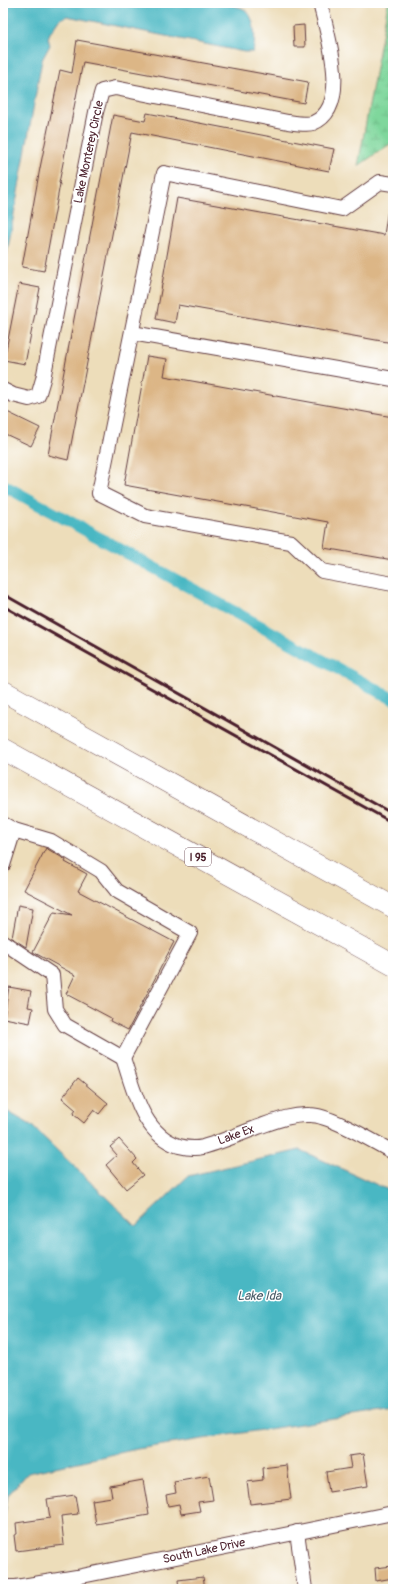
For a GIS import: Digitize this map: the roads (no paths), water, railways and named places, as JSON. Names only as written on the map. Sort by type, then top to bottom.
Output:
[{"type":"highway","points":[[3,691],[393,907]]},
{"type":"highway","name":"I 95","points":[[3,749],[393,965]]},
{"type":"street","name":"Lake Monterey Circle","points":[[3,390],[13,396],[29,400],[38,396],[44,379],[96,112],[102,91],[115,88],[288,122],[312,123],[325,114],[335,91],[335,69],[320,3]]},
{"type":"street","points":[[393,184],[380,182],[342,209],[164,172],[99,493],[145,516],[291,542],[322,571],[393,584]]},
{"type":"street","points":[[132,333],[393,379]]},
{"type":"street","points":[[3,865],[8,827],[51,841],[101,871],[117,892],[190,933],[123,1058],[65,1025],[55,1009],[52,975],[3,942]]},
{"type":"street","name":"Lake Ex","points":[[123,1058],[142,1112],[156,1132],[170,1143],[186,1148],[202,1147],[280,1119],[313,1114],[330,1120],[393,1152]]},
{"type":"street","name":"South Lake Drive","points":[[9,1587],[84,1575],[393,1513]]},
{"type":"street","points":[[297,1532],[306,1589]]},
{"type":"water","points":[[3,3],[217,3],[239,7],[247,11],[254,27],[255,40],[253,52],[244,52],[67,16],[59,20],[50,33],[48,38],[50,45],[42,60],[3,275]]},
{"type":"water","name":"Lake Ida","points":[[3,1109],[31,1125],[136,1226],[188,1176],[300,1150],[393,1192],[393,1410],[137,1449],[28,1473],[8,1495],[3,1527]]},
{"type":"waterway","points":[[3,485],[393,699]]},
{"type":"railway","points":[[3,594],[393,814]]},
{"type":"railway","points":[[3,606],[393,823]]}]
